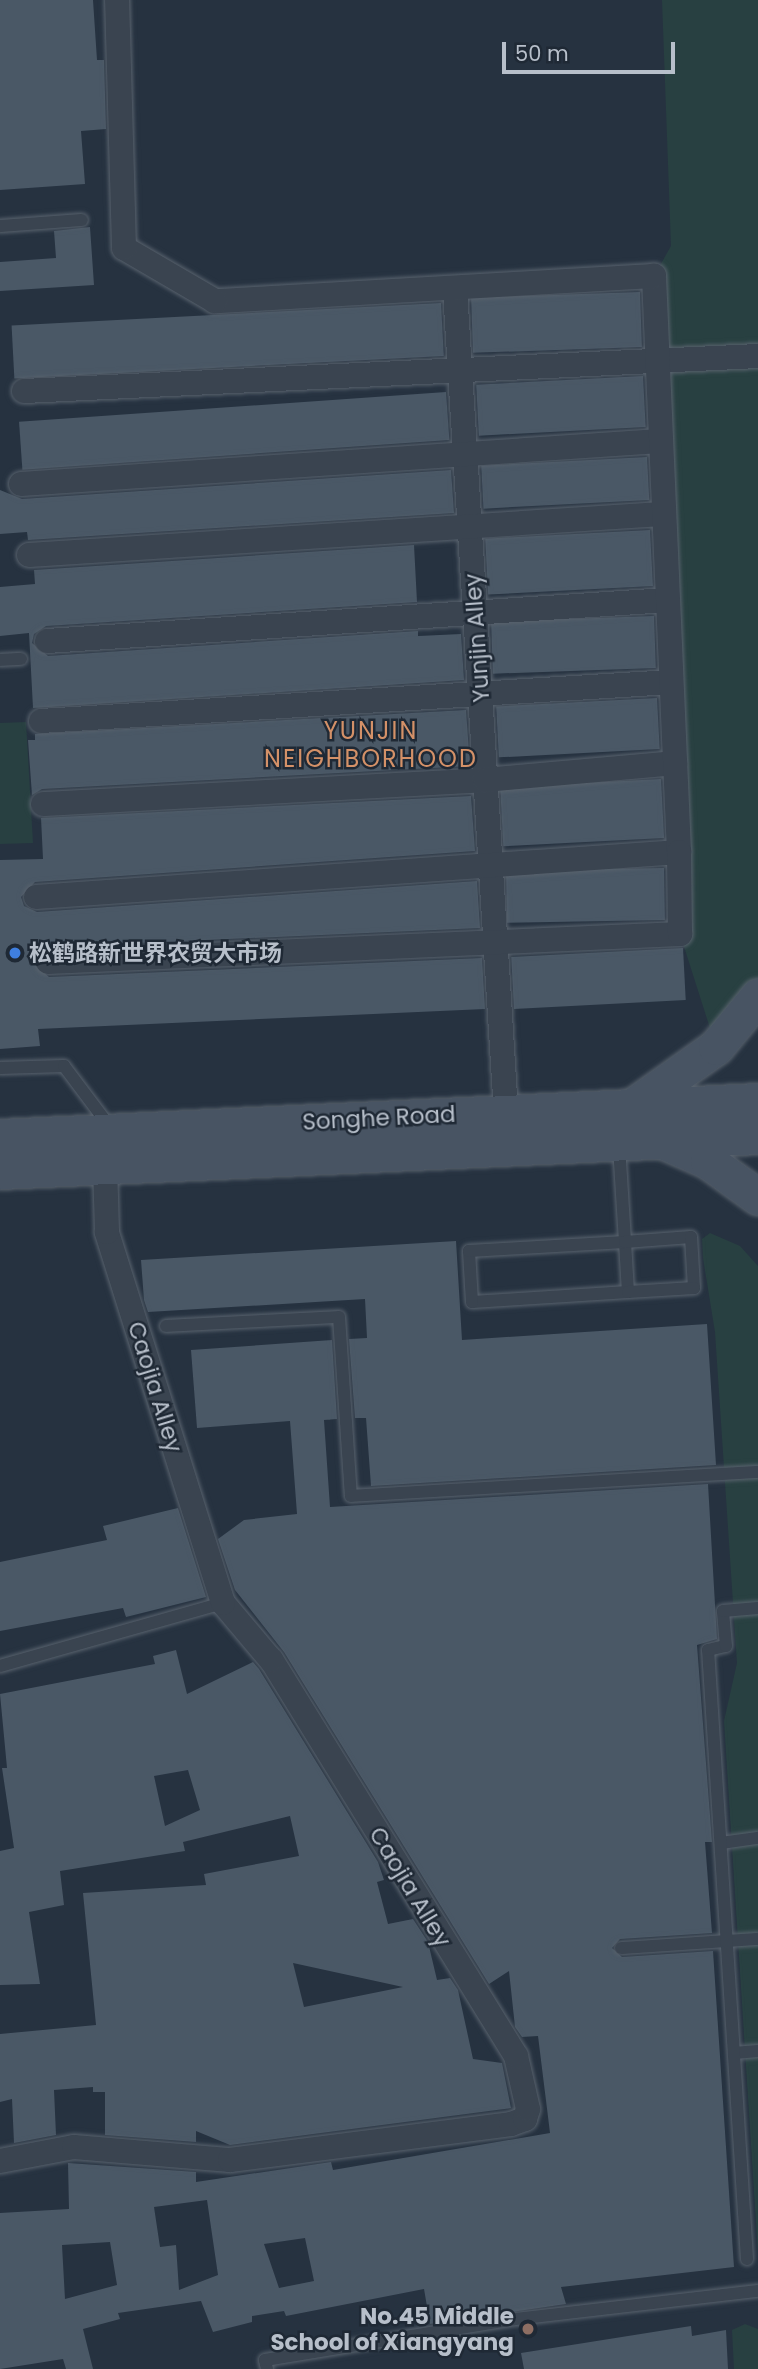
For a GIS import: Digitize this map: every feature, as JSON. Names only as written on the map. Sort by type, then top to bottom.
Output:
[{"type":"main road","points":[[634,1105],[716,1047],[758,996]]},
{"type":"main road","name":"Songhe Road","points":[[0,1137],[758,1101]]},
{"type":"main road","name":"Songhe Road","points":[[0,1171],[758,1136]]},
{"type":"main road","points":[[660,1140],[709,1161],[758,1198]]},
{"type":"street","points":[[48,962],[680,934],[679,852],[662,514],[654,276],[455,290],[215,301],[124,248],[117,0]]},
{"type":"street","name":"Yunjin Alley","points":[[455,290],[506,1112]]},
{"type":"street","points":[[23,391],[657,358],[758,356]]},
{"type":"street","points":[[21,484],[660,441]]},
{"type":"street","points":[[29,555],[662,514]]},
{"type":"street","points":[[47,641],[475,615],[667,600]]},
{"type":"street","points":[[41,721],[671,682]]},
{"type":"street","points":[[43,804],[485,780],[675,763]]},
{"type":"street","points":[[36,897],[679,852]]},
{"type":"street","name":"Caojia Alley","points":[[0,2161],[74,2147],[230,2160],[525,2119],[528,2109],[516,2056],[271,1660],[223,1603],[107,1232],[104,1166]]},
{"type":"lane","points":[[0,226],[82,220]]},
{"type":"lane","points":[[0,660],[21,659]]},
{"type":"lane","points":[[0,1068],[64,1066],[113,1131]]},
{"type":"lane","points":[[619,1142],[628,1292]]},
{"type":"lane","points":[[691,1237],[694,1288],[628,1292],[472,1302],[469,1251],[691,1237]]},
{"type":"lane","points":[[166,1326],[339,1317],[351,1496],[758,1472]]},
{"type":"lane","points":[[0,1666],[223,1603]]},
{"type":"lane","points":[[747,2259],[708,1650],[726,1646],[723,1611],[758,1608]]},
{"type":"lane","points":[[721,1843],[758,1838]]},
{"type":"lane","points":[[621,1948],[758,1939]]},
{"type":"lane","points":[[734,2053],[758,2051]]},
{"type":"lane","points":[[267,2369],[265,2360],[515,2319],[758,2291]]},
{"type":"green space","points":[[662,0],[758,0],[758,996],[716,1047],[680,934],[654,276],[671,246]]},
{"type":"green space","points":[[26,722],[33,843],[0,844],[0,723]]},
{"type":"green space","points":[[710,1233],[740,1246],[758,1266],[758,2254],[724,1721],[737,1663],[715,1332],[703,1258],[702,1239]]},
{"type":"green space","points":[[745,2324],[758,2329],[758,2369],[734,2369],[732,2330]]},
{"type":"building","points":[[0,0],[93,0],[97,60],[104,60],[106,129],[81,131],[85,184],[0,190]]},
{"type":"building","points":[[90,227],[94,285],[0,291],[0,262],[56,258],[54,231]]},
{"type":"building","points":[[640,292],[642,347],[473,353],[471,298]]},
{"type":"building","points":[[441,303],[444,356],[14,378],[12,326]]},
{"type":"building","points":[[643,376],[646,427],[479,436],[476,385]]},
{"type":"building","points":[[446,392],[449,440],[22,470],[19,422]]},
{"type":"building","points":[[647,457],[649,500],[483,509],[481,466]]},
{"type":"building","points":[[451,470],[454,513],[28,540],[27,532],[0,534],[0,490],[22,499]]},
{"type":"building","points":[[650,530],[653,586],[488,595],[485,539]]},
{"type":"building","points":[[414,545],[417,602],[46,626],[34,634],[32,643],[48,656],[418,631],[418,636],[461,634],[464,680],[33,708],[29,633],[0,636],[0,587],[35,584],[34,570]]},
{"type":"building","points":[[654,616],[656,668],[493,674],[491,622]]},
{"type":"building","points":[[657,698],[660,749],[499,757],[496,706]]},
{"type":"building","points":[[466,710],[470,766],[42,789],[32,795],[28,740],[35,740],[35,734]]},
{"type":"building","points":[[661,779],[664,838],[503,846],[500,787]]},
{"type":"building","points":[[471,796],[475,851],[35,882],[21,897],[24,906],[37,912],[477,881],[480,928],[47,947],[35,955],[33,963],[49,977],[482,958],[485,1009],[38,1029],[40,1046],[0,1049],[0,860],[43,859],[41,818]]},
{"type":"building","points":[[664,868],[665,920],[507,923],[506,871]]},
{"type":"building","points":[[683,948],[686,1000],[514,1009],[511,957]]},
{"type":"building","points":[[456,1241],[462,1340],[707,1324],[716,1465],[371,1486],[366,1418],[355,1418],[349,1339],[367,1338],[365,1299],[148,1312],[144,1300],[141,1260]]},
{"type":"building","points":[[332,1340],[337,1419],[324,1420],[330,1507],[708,1484],[717,1639],[697,1645],[712,1842],[705,1842],[712,1933],[620,1939],[612,1948],[622,1957],[713,1951],[734,2267],[561,2287],[566,2304],[430,2324],[424,2289],[286,2316],[284,2311],[252,2316],[252,2322],[213,2332],[201,2301],[118,2313],[120,2319],[83,2329],[93,2369],[66,2369],[63,2359],[0,2369],[0,2213],[69,2209],[68,2163],[196,2172],[196,2182],[331,2162],[333,2170],[550,2133],[538,2036],[522,2037],[515,2027],[509,1971],[489,1984],[284,1652],[235,1590],[218,1539],[244,1520],[297,1514],[290,1421],[197,1428],[191,1350]],"holes":[[[207,2200],[218,2275],[179,2290],[176,2245],[160,2247],[154,2207]],[[305,2238],[314,2281],[279,2288],[264,2244]],[[110,2242],[117,2285],[65,2299],[62,2245]]]},
{"type":"building","points":[[178,1508],[206,1597],[126,1617],[123,1608],[0,1631],[0,1562],[107,1540],[103,1526]]},
{"type":"building","points":[[176,1650],[187,1694],[253,1662],[259,1669],[378,1862],[384,1880],[377,1882],[388,1924],[413,1919],[428,1942],[437,1980],[450,1978],[458,1990],[473,2059],[502,2063],[511,2108],[230,2145],[196,2131],[196,2142],[105,2135],[105,2092],[93,2092],[93,2087],[54,2090],[56,2135],[14,2143],[12,2099],[0,2102],[0,2034],[96,2025],[83,1893],[206,1885],[204,1874],[299,1856],[290,1816],[183,1842],[185,1851],[60,1871],[64,1905],[29,1912],[40,1984],[0,1985],[0,1851],[14,1848],[2,1768],[7,1768],[0,1694],[155,1664],[153,1656]],"holes":[[[188,1770],[200,1810],[165,1826],[154,1776]],[[293,1963],[403,1987],[304,2007]]]},
{"type":"building","points":[[691,2326],[692,2336],[726,2330],[728,2369],[524,2369],[521,2353]]},
{"type":"place","name":"松鹤路新世界农贸大市场","points":[[15,953]]},
{"type":"place","name":"No.45 Middle School of Xiangyang","points":[[528,2329]]},
{"type":"district","name":"YUNJIN NEIGHBORHOOD","points":[[371,745]]}]
